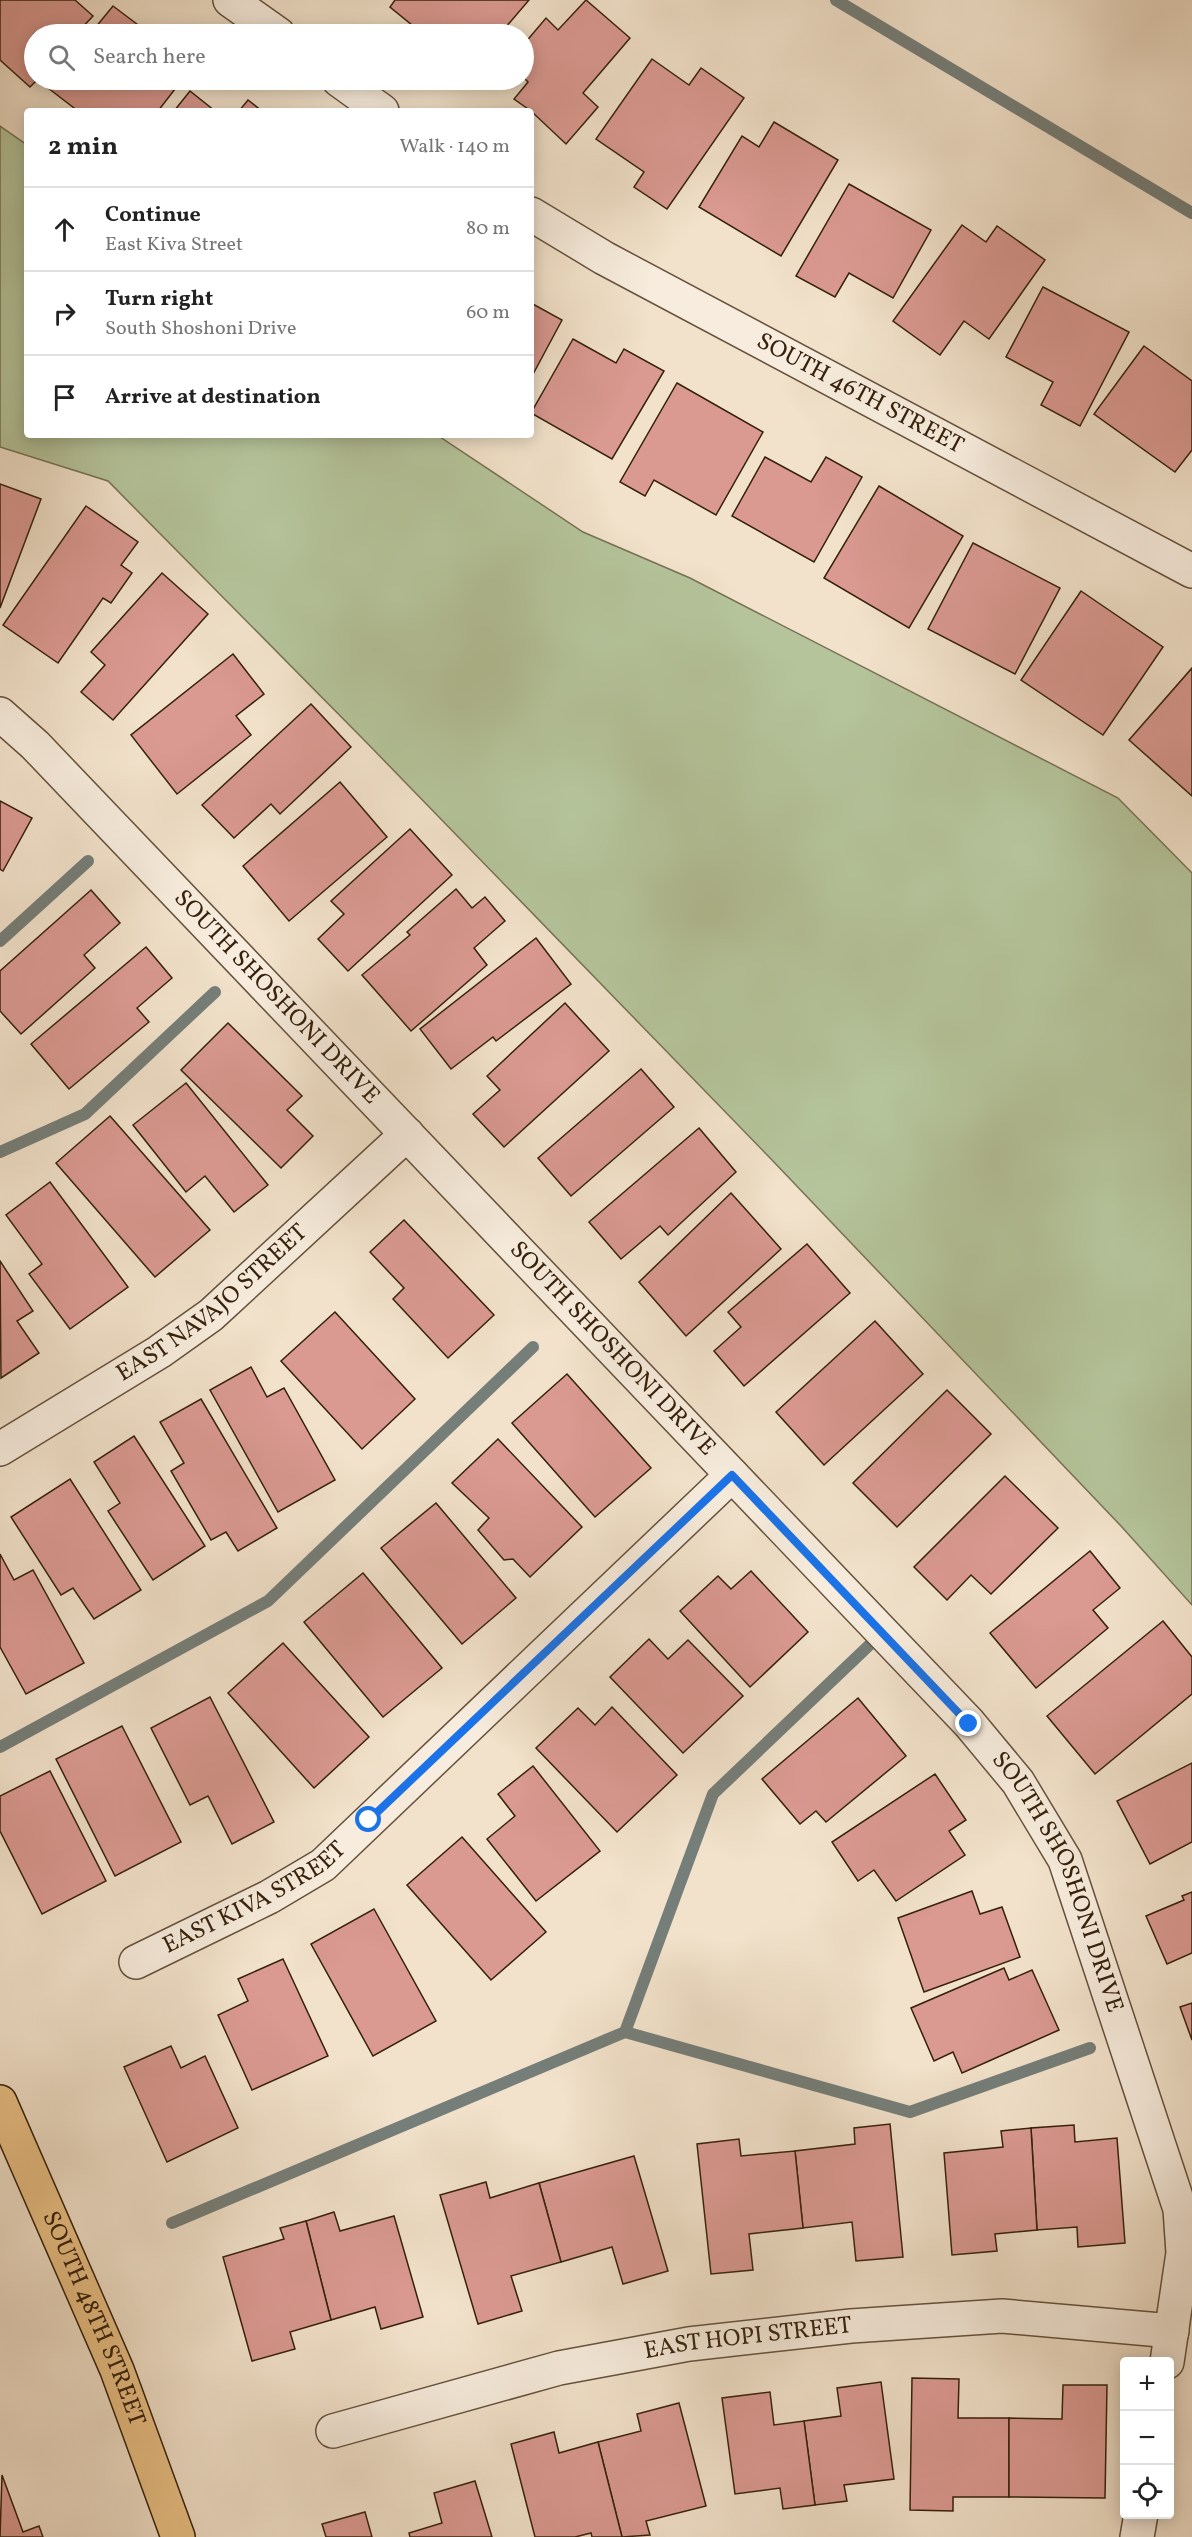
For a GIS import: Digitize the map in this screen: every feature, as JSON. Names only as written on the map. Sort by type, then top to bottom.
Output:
[{"type":"main road","name":"SOUTH 48TH STREET","points":[[0,2102],[117,2370],[178,2537]]},
{"type":"street","points":[[231,0],[264,24]]},
{"type":"street","points":[[353,90],[378,108]]},
{"type":"street","name":"SOUTH 46TH STREET","points":[[534,215],[604,258],[1192,571]]},
{"type":"street","name":"SOUTH SHOSHONI DRIVE","points":[[0,714],[35,745],[407,1134],[969,1724],[1018,1782],[1065,1860],[1180,2209],[1183,2253],[1170,2346]]},
{"type":"street","name":"EAST NAVAJO STREET","points":[[0,1449],[159,1352],[211,1315],[407,1134]]},
{"type":"street","name":"EAST KIVA STREET","points":[[136,1962],[269,1897],[323,1865],[732,1475]]},
{"type":"street","name":"EAST HOPI STREET","points":[[333,2431],[559,2368],[689,2344],[850,2326],[1002,2316],[1170,2346]]},
{"type":"street","points":[[1137,2537],[1140,2519]]},
{"type":"green space","points":[[0,126],[24,143],[24,438],[442,438],[583,532],[690,578],[1118,798],[1192,873],[1192,1605],[1121,1526],[772,1160],[368,744],[108,481],[0,447]]},
{"type":"building","points":[[0,0],[75,0],[93,16],[85,24],[24,24],[24,82],[0,60]]},
{"type":"building","points":[[395,0],[529,0],[509,24],[411,24],[390,7]]},
{"type":"building","points":[[586,0],[630,38],[583,93],[598,107],[566,144],[534,114],[534,108],[527,108],[514,99],[521,90],[534,90],[534,32],[546,18],[558,30]]},
{"type":"building","points":[[113,6],[137,24],[98,24]]},
{"type":"building","points":[[652,59],[689,85],[701,68],[744,98],[667,209],[634,187],[644,172],[596,139]]},
{"type":"building","points":[[51,90],[174,90],[160,108],[74,108]]},
{"type":"building","points":[[190,91],[211,108],[176,108]]},
{"type":"building","points":[[248,100],[258,108],[241,108]]},
{"type":"building","points":[[774,122],[838,160],[781,256],[699,207],[742,136],[759,147]]},
{"type":"building","points":[[849,184],[931,230],[893,298],[849,273],[835,297],[796,276]]},
{"type":"building","points":[[962,225],[986,242],[997,226],[1045,260],[989,339],[964,321],[940,355],[893,321]]},
{"type":"building","points":[[1043,287],[1129,332],[1080,426],[1041,405],[1053,382],[1006,357]]},
{"type":"building","points":[[534,305],[562,320],[534,372]]},
{"type":"building","points":[[573,339],[616,363],[624,349],[664,371],[612,459],[534,415],[534,408]]},
{"type":"building","points":[[1144,346],[1192,381],[1192,450],[1175,472],[1094,414]]},
{"type":"building","points":[[677,383],[763,432],[716,515],[654,480],[645,496],[620,482]]},
{"type":"building","points":[[765,457],[811,482],[826,457],[862,477],[814,562],[732,516]]},
{"type":"building","points":[[0,484],[41,499],[0,608]]},
{"type":"building","points":[[879,486],[963,536],[909,628],[824,578]]},
{"type":"building","points":[[86,506],[138,542],[121,565],[132,573],[111,603],[103,598],[58,663],[3,625]]},
{"type":"building","points":[[973,543],[1060,588],[1015,674],[928,629]]},
{"type":"building","points":[[162,573],[208,614],[113,720],[81,692],[105,665],[91,652]]},
{"type":"building","points":[[1081,591],[1163,647],[1103,735],[1021,680]]},
{"type":"building","points":[[233,654],[264,694],[236,716],[251,735],[177,794],[131,735]]},
{"type":"building","points":[[1192,668],[1192,796],[1129,740]]},
{"type":"building","points":[[311,704],[351,747],[280,814],[271,804],[234,838],[202,805]]},
{"type":"building","points":[[340,782],[387,837],[289,921],[243,866]]},
{"type":"building","points":[[0,801],[32,818],[3,871],[0,869]]},
{"type":"building","points":[[410,829],[452,875],[348,971],[318,939],[344,914],[331,901]]},
{"type":"building","points":[[456,889],[472,908],[485,897],[505,921],[474,948],[487,965],[411,1031],[362,975],[410,935],[407,932]]},
{"type":"building","points":[[91,890],[120,923],[84,955],[95,968],[21,1034],[0,1011],[0,971]]},
{"type":"building","points":[[536,938],[571,984],[496,1041],[493,1037],[451,1069],[420,1029]]},
{"type":"building","points":[[146,947],[172,978],[137,1008],[149,1022],[69,1089],[31,1044]]},
{"type":"building","points":[[565,1003],[609,1051],[504,1147],[473,1114],[500,1090],[487,1076]]},
{"type":"building","points":[[228,1023],[302,1096],[287,1110],[313,1136],[281,1168],[181,1070]]},
{"type":"building","points":[[641,1069],[674,1107],[571,1196],[538,1158]]},
{"type":"building","points":[[186,1083],[268,1185],[234,1212],[205,1176],[186,1192],[133,1125]]},
{"type":"building","points":[[110,1116],[210,1230],[155,1277],[56,1163]]},
{"type":"building","points":[[699,1128],[736,1172],[668,1235],[660,1226],[621,1259],[589,1222]]},
{"type":"building","points":[[50,1182],[128,1287],[70,1329],[29,1274],[42,1264],[6,1215]]},
{"type":"building","points":[[731,1193],[781,1249],[686,1336],[639,1282]]},
{"type":"building","points":[[404,1220],[494,1315],[448,1358],[393,1299],[404,1288],[370,1252]]},
{"type":"building","points":[[807,1244],[850,1293],[744,1386],[714,1351],[741,1327],[728,1312]]},
{"type":"building","points":[[0,1261],[33,1311],[17,1321],[39,1353],[1,1378]]},
{"type":"building","points":[[335,1312],[415,1399],[362,1449],[281,1361]]},
{"type":"building","points":[[875,1321],[923,1374],[824,1465],[776,1412]]},
{"type":"building","points":[[251,1367],[267,1397],[284,1388],[335,1480],[278,1512],[210,1390]]},
{"type":"building","points":[[567,1374],[651,1468],[595,1517],[512,1423]]},
{"type":"building","points":[[947,1390],[991,1434],[897,1527],[853,1483]]},
{"type":"building","points":[[201,1399],[277,1528],[238,1551],[226,1532],[211,1540],[171,1471],[184,1463],[160,1422]]},
{"type":"building","points":[[134,1436],[205,1546],[153,1580],[108,1511],[120,1503],[94,1462]]},
{"type":"building","points":[[498,1439],[582,1527],[530,1577],[513,1559],[504,1560],[478,1530],[489,1518],[452,1483]]},
{"type":"building","points":[[1005,1476],[1058,1528],[991,1594],[971,1575],[947,1600],[914,1567]]},
{"type":"building","points":[[70,1479],[141,1590],[94,1619],[73,1588],[61,1595],[11,1517]]},
{"type":"building","points":[[436,1503],[516,1598],[462,1644],[381,1548]]},
{"type":"building","points":[[1090,1551],[1120,1588],[1093,1610],[1108,1628],[1036,1688],[990,1633]]},
{"type":"building","points":[[0,1554],[14,1580],[33,1570],[84,1663],[26,1694],[0,1647]]},
{"type":"building","points":[[751,1571],[808,1632],[750,1687],[680,1611],[718,1576],[731,1589]]},
{"type":"building","points":[[363,1573],[442,1668],[383,1717],[304,1622]]},
{"type":"building","points":[[1163,1621],[1192,1657],[1192,1694],[1095,1774],[1047,1716]]},
{"type":"building","points":[[649,1639],[668,1659],[688,1640],[743,1696],[683,1753],[610,1677]]},
{"type":"building","points":[[283,1643],[369,1737],[314,1788],[228,1693]]},
{"type":"building","points":[[210,1697],[274,1822],[232,1844],[208,1796],[190,1805],[151,1728]]},
{"type":"building","points":[[858,1698],[906,1756],[826,1822],[816,1811],[800,1824],[762,1779]]},
{"type":"building","points":[[612,1707],[677,1775],[617,1832],[536,1748],[578,1708],[595,1725]]},
{"type":"building","points":[[122,1726],[181,1842],[115,1876],[56,1759]]},
{"type":"building","points":[[1192,1763],[1192,1842],[1150,1864],[1117,1801]]},
{"type":"building","points":[[533,1766],[600,1851],[536,1901],[487,1839],[515,1816],[498,1794]]},
{"type":"building","points":[[50,1771],[106,1881],[42,1914],[0,1831],[0,1796]]},
{"type":"building","points":[[935,1774],[966,1820],[949,1831],[965,1855],[896,1901],[874,1870],[858,1881],[832,1842]]},
{"type":"building","points":[[462,1837],[546,1932],[491,1980],[407,1885]]},
{"type":"building","points":[[972,1891],[980,1914],[1002,1907],[1020,1957],[924,1992],[898,1918]]},
{"type":"building","points":[[1192,1892],[1192,1953],[1167,1964],[1146,1916],[1184,1900],[1182,1896]]},
{"type":"building","points":[[374,1909],[436,2021],[373,2056],[311,1944]]},
{"type":"building","points":[[283,1959],[328,2056],[252,2090],[218,2015],[248,2001],[238,1979]]},
{"type":"building","points":[[1004,1968],[1009,1980],[1032,1970],[1059,2030],[962,2073],[953,2052],[934,2061],[911,2008]]},
{"type":"building","points":[[1192,2003],[1192,2040],[1180,2007]]},
{"type":"building","points":[[171,2046],[181,2068],[205,2056],[238,2128],[167,2162],[124,2067]]},
{"type":"building","points":[[890,2124],[903,2257],[856,2261],[852,2222],[803,2228],[795,2151],[855,2144],[854,2128]]},
{"type":"building","points":[[1074,2125],[1075,2142],[1117,2138],[1125,2243],[1078,2247],[1077,2227],[1037,2230],[1031,2128]]},
{"type":"building","points":[[1031,2128],[1037,2230],[995,2234],[997,2251],[952,2255],[944,2153],[1003,2147],[1001,2131]]},
{"type":"building","points":[[739,2139],[741,2156],[795,2151],[803,2228],[749,2234],[753,2270],[711,2274],[697,2144]]},
{"type":"building","points":[[634,2156],[668,2271],[623,2284],[612,2247],[561,2262],[539,2183]]},
{"type":"building","points":[[486,2182],[490,2198],[539,2183],[561,2262],[511,2276],[522,2311],[478,2324],[440,2195]]},
{"type":"building","points":[[334,2212],[340,2231],[394,2216],[423,2317],[381,2329],[375,2307],[331,2320],[306,2221]]},
{"type":"building","points":[[306,2221],[331,2320],[290,2332],[295,2349],[252,2361],[223,2257],[284,2239],[280,2228]]},
{"type":"building","points":[[912,2378],[959,2379],[958,2418],[1009,2418],[1009,2497],[953,2497],[953,2511],[910,2510]]},
{"type":"building","points":[[881,2382],[894,2479],[844,2485],[847,2501],[815,2505],[804,2421],[841,2416],[837,2388]]},
{"type":"building","points":[[1063,2385],[1107,2385],[1105,2498],[1009,2497],[1009,2418],[1062,2419]]},
{"type":"building","points":[[770,2392],[774,2425],[804,2421],[815,2505],[783,2509],[780,2488],[735,2494],[722,2398]]},
{"type":"building","points":[[679,2403],[706,2506],[646,2521],[650,2535],[622,2537],[598,2442],[641,2431],[637,2414]]},
{"type":"building","points":[[554,2432],[559,2453],[598,2442],[622,2537],[592,2537],[591,2533],[575,2537],[535,2537],[511,2444]]},
{"type":"building","points":[[2,2475],[23,2532],[39,2526],[43,2537],[0,2537]]},
{"type":"building","points":[[475,2481],[492,2537],[410,2537],[409,2533],[442,2523],[434,2493]]},
{"type":"building","points":[[365,2512],[372,2537],[326,2537],[322,2524]]},
{"type":"waterway","points":[[836,0],[1192,213]]},
{"type":"waterway","points":[[0,941],[88,861]]},
{"type":"waterway","points":[[0,1152],[85,1114],[215,992]]},
{"type":"waterway","points":[[0,1747],[268,1601],[533,1347]]},
{"type":"waterway","points":[[172,2223],[625,2032],[713,1794],[881,1634]]},
{"type":"waterway","points":[[625,2032],[910,2112],[1090,2048]]},
{"type":"route","points":[[369,1820],[732,1475],[969,1724]]}]
